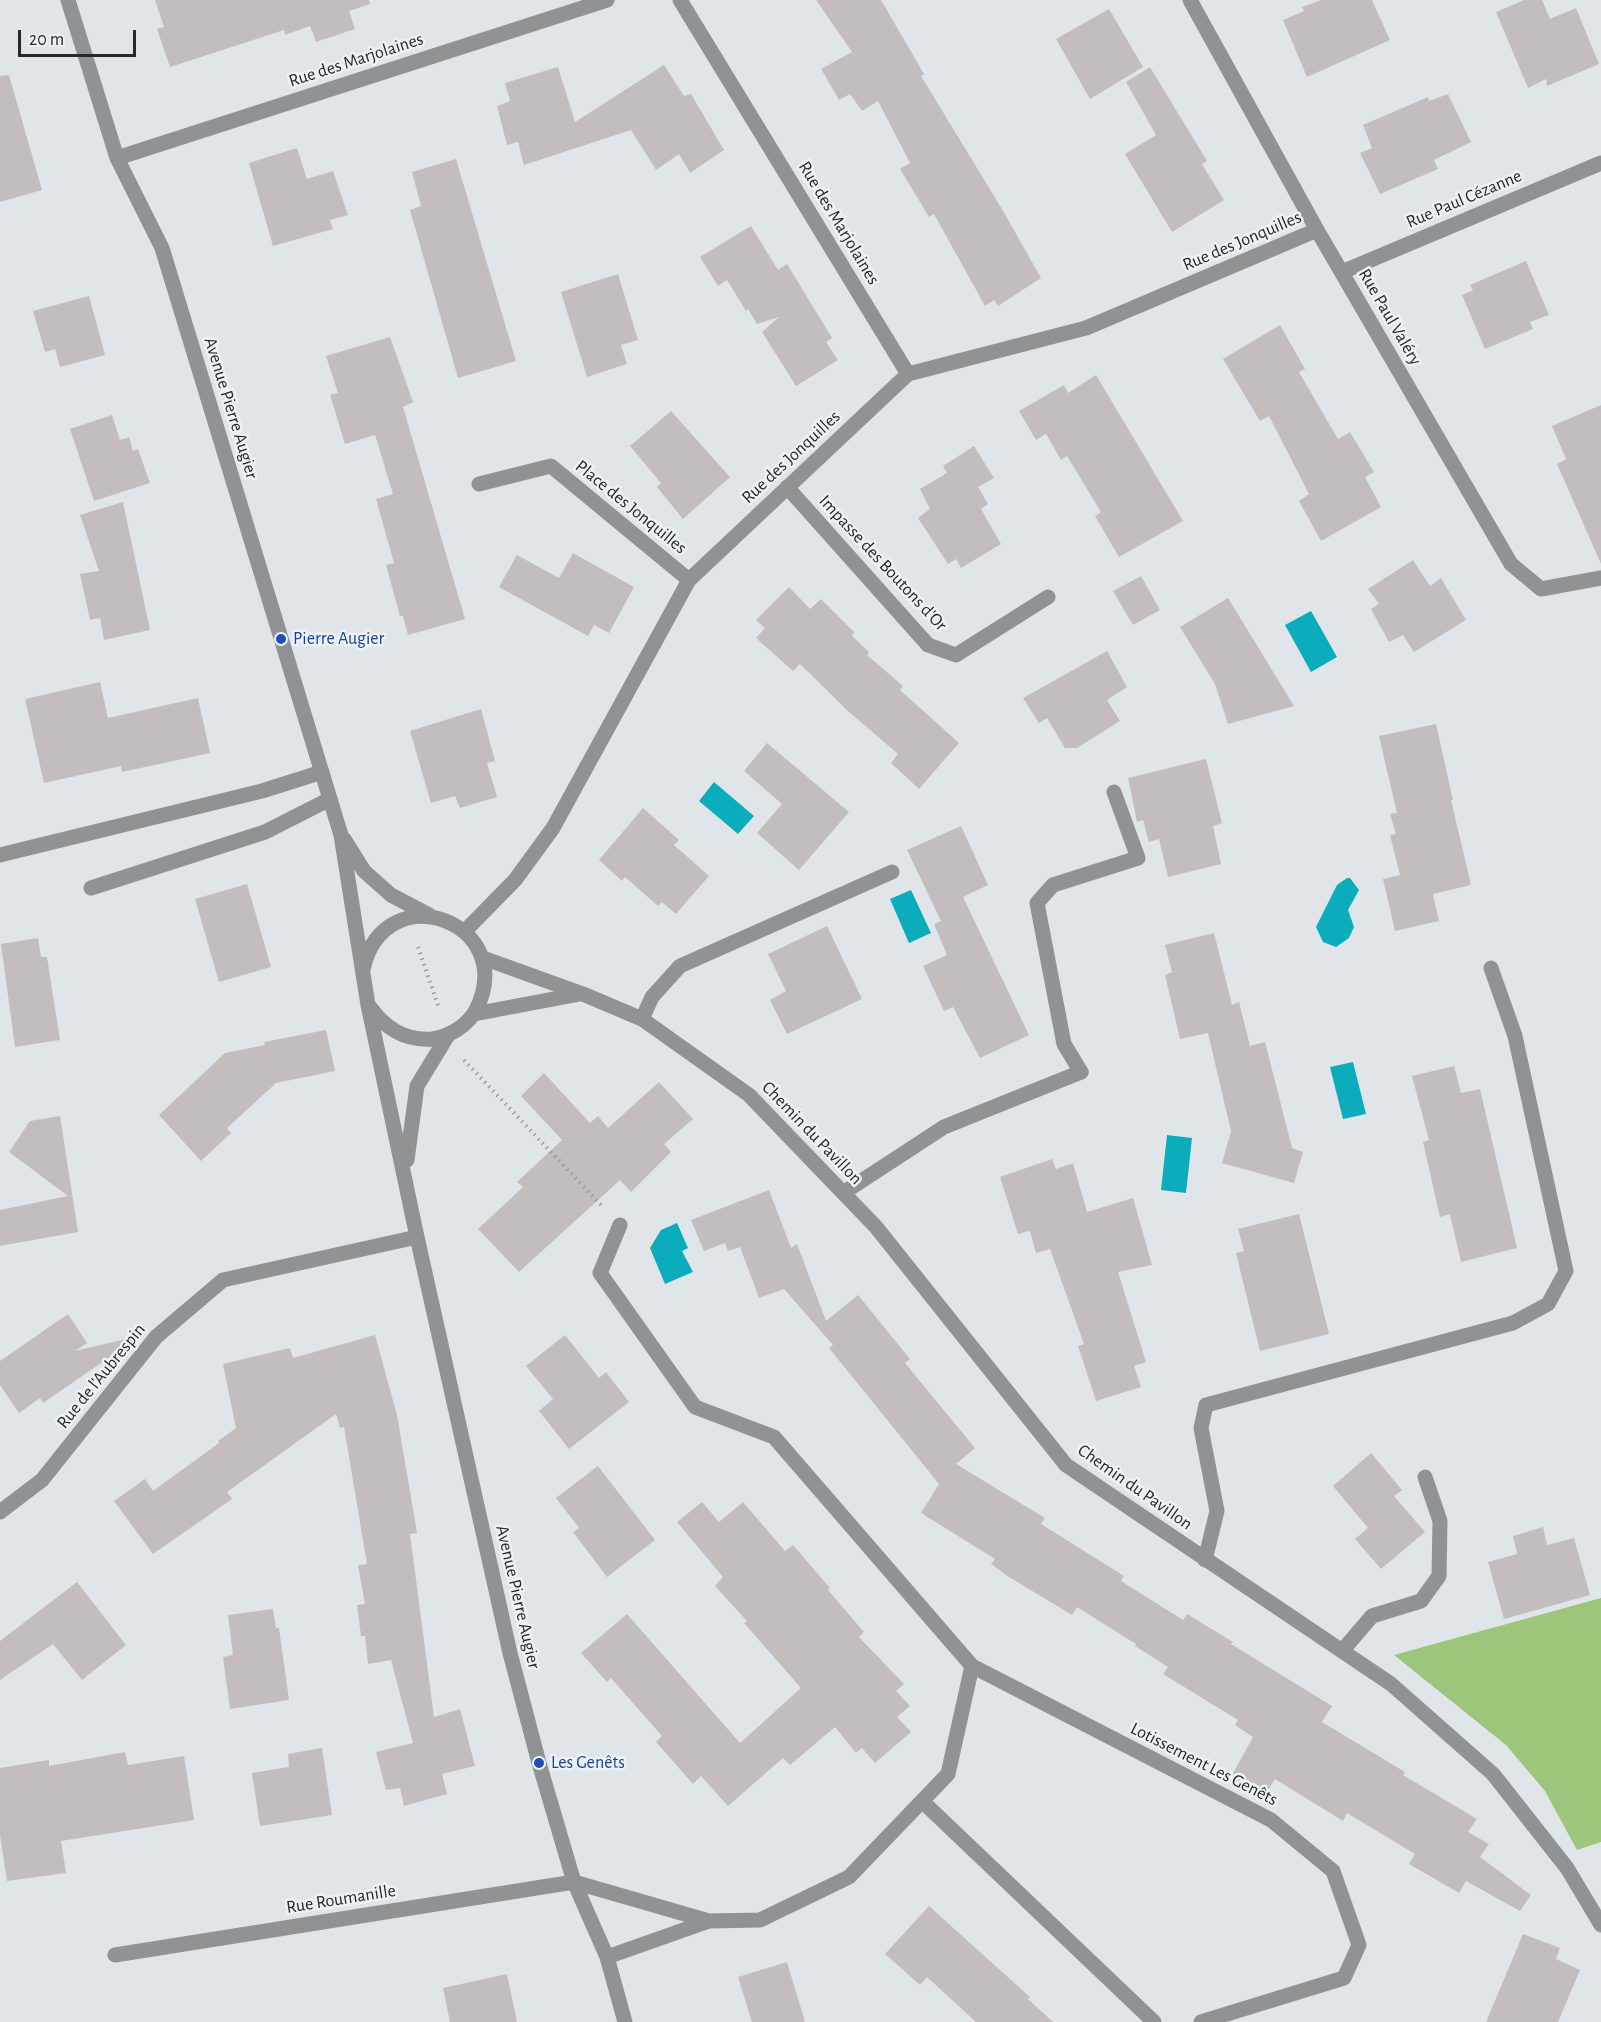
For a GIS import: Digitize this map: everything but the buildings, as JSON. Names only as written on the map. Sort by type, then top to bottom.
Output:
[{"type":"street","name":"Avenue Pierre Augier","points":[[68,0],[117,158],[162,248],[341,835],[368,1005],[510,1653],[574,1882],[607,1957],[625,2022]]},
{"type":"street","name":"Rue des Marjolaines","points":[[117,158],[607,0]]},
{"type":"street","name":"Rue des Marjolaines","points":[[680,0],[908,374]]},
{"type":"street","name":"Rue Paul Valéry","points":[[1190,0],[1317,230],[1511,564],[1541,589],[1601,578]]},
{"type":"street","name":"Rue Paul Cézanne","points":[[1342,272],[1601,163]]},
{"type":"street","name":"Rue des Jonquilles","points":[[465,931],[515,879],[553,828],[689,580],[908,374],[1086,328],[1317,230]]},
{"type":"street","name":"Place des Jonquilles","points":[[479,484],[550,466],[689,580]]},
{"type":"street","name":"Impasse des Boutons d'Or","points":[[787,488],[928,645],[956,655],[1048,597]]},
{"type":"street","points":[[0,855],[262,791],[322,772]]},
{"type":"street","points":[[843,1193],[944,1127],[1081,1072],[1064,1044],[1037,903],[1053,885],[1138,858],[1114,792]]},
{"type":"street","points":[[91,888],[265,832],[330,800]]},
{"type":"street","name":"Avenue Pierre Augier","points":[[341,835],[364,871],[391,895],[432,916],[449,921],[465,931]]},
{"type":"street","points":[[642,1018],[652,997],[680,966],[892,872]]},
{"type":"street","points":[[362,973],[366,954],[376,938],[391,925],[408,918],[432,916]]},
{"type":"street","points":[[368,1005],[389,1028],[417,1039],[433,1039],[448,1035],[462,1026],[474,1014],[483,997],[486,978],[483,958],[476,943],[465,931]]},
{"type":"street","name":"Chemin du Pavillon","points":[[483,958],[642,1018],[749,1095],[876,1227],[1066,1465],[1392,1684],[1493,1774],[1594,1899],[1601,1925]]},
{"type":"street","points":[[1205,1560],[1217,1510],[1201,1428],[1206,1405],[1513,1323],[1548,1304],[1566,1271],[1515,1036],[1491,968]]},
{"type":"street","points":[[474,1014],[583,994]]},
{"type":"street","points":[[405,1172],[417,1086],[448,1035]]},
{"type":"street","name":"Lotissement Les Genêts","points":[[620,1225],[600,1273],[695,1407],[774,1437],[972,1666],[1271,1820],[1333,1870],[1359,1946],[1344,1978],[1201,2022]]},
{"type":"street","name":"Rue de l'Aubrespin","points":[[0,1512],[42,1480],[156,1337],[224,1280],[417,1237]]},
{"type":"street","points":[[1342,1651],[1372,1616],[1421,1600],[1439,1576],[1440,1521],[1425,1477]]},
{"type":"street","points":[[574,1882],[709,1921],[760,1920],[849,1877],[948,1774],[972,1666]]},
{"type":"street","points":[[922,1801],[1154,2022]]},
{"type":"street","name":"Rue Roumanille","points":[[115,1955],[574,1882]]},
{"type":"street","points":[[607,1957],[709,1921]]},
{"type":"path","points":[[408,918],[448,1035],[465,1063],[620,1225]]},
{"type":"green space","points":[[1601,1598],[1601,1842],[1577,1850],[1545,1791],[1506,1745],[1394,1655]]},
{"type":"water","points":[[1311,611],[1337,657],[1311,672],[1285,625]]},
{"type":"water","points":[[714,782],[754,816],[738,834],[699,801]]},
{"type":"water","points":[[1350,878],[1359,890],[1348,910],[1354,927],[1349,938],[1336,947],[1323,942],[1316,927],[1337,885]]},
{"type":"water","points":[[911,890],[931,933],[909,943],[890,899]]},
{"type":"water","points":[[1353,1062],[1366,1114],[1343,1119],[1330,1067]]},
{"type":"water","points":[[1167,1135],[1192,1138],[1186,1193],[1161,1190]]},
{"type":"water","points":[[677,1223],[688,1248],[682,1251],[693,1272],[665,1284],[650,1248],[661,1230]]},
{"type":"place","name":"Pierre Augier","points":[[281,639]]},
{"type":"place","name":"Les Genêts","points":[[539,1763]]}]
